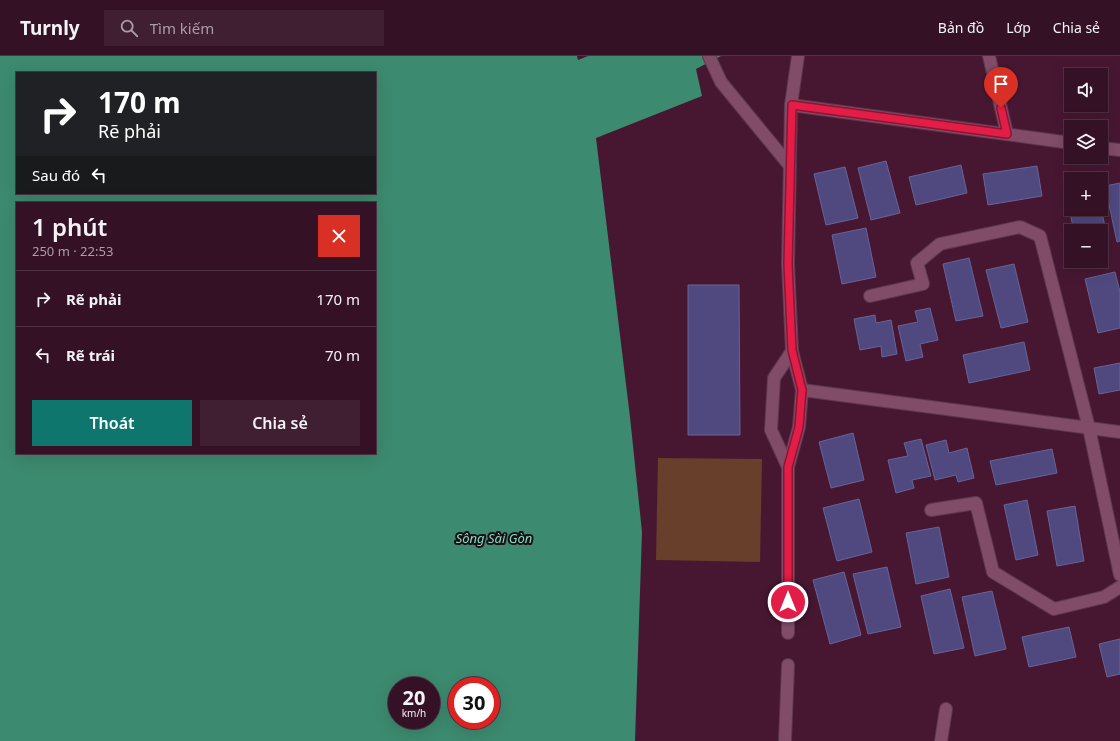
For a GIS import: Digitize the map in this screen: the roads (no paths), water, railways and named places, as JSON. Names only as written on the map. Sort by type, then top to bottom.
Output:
[{"type":"street","points":[[709,56],[721,82],[790,166]]},
{"type":"street","points":[[788,633],[788,467],[799,427],[802,390],[792,350],[788,264],[792,105],[798,56]]},
{"type":"street","points":[[989,56],[1007,134]]},
{"type":"street","points":[[792,105],[1064,142]]},
{"type":"street","points":[[1108,149],[1120,150]]},
{"type":"street","points":[[870,296],[923,284],[917,263],[940,244],[1020,227],[1040,236],[1090,428],[1120,575]]},
{"type":"street","points":[[788,467],[772,430],[774,378],[792,350]]},
{"type":"street","points":[[802,390],[1120,432]]},
{"type":"street","points":[[931,510],[976,503],[993,572],[1054,609],[1104,597],[1120,587]]},
{"type":"street","points":[[785,741],[788,665]]},
{"type":"street","points":[[941,741],[946,709]]},
{"type":"water","name":"Sông Sài Gòn","points":[[0,56],[577,56],[578,60],[588,56],[721,56],[696,69],[702,96],[596,138],[630,417],[642,532],[635,741],[0,741]]}]
